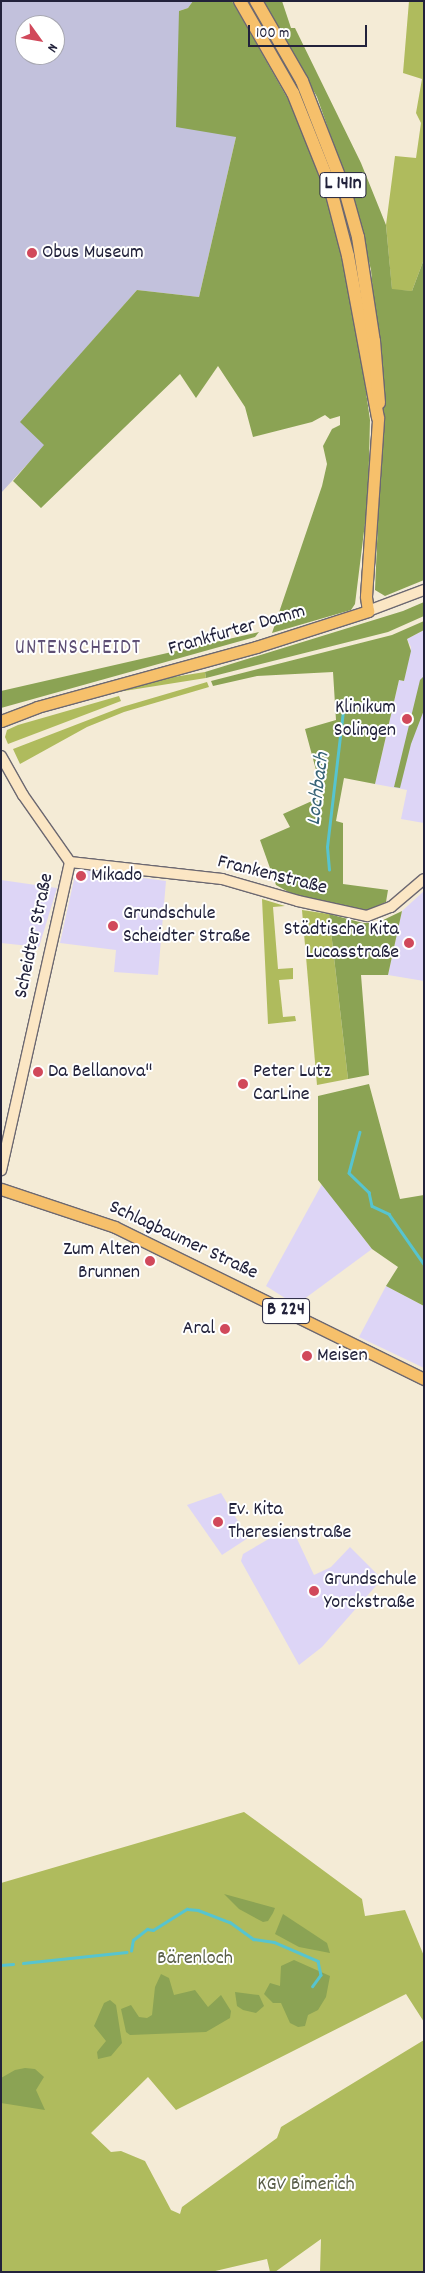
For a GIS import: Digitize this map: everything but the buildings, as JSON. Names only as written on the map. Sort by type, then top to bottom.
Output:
[{"type":"highway","name":"L 141n","points":[[240,1],[293,93],[329,183],[346,248],[378,418]]},
{"type":"highway","name":"L 141n","points":[[256,1],[302,81],[325,133],[356,228],[375,350],[379,386],[378,418]]},
{"type":"main road","name":"L 141n","points":[[368,611],[366,596],[378,418]]},
{"type":"main road","name":"Frankfurter Damm","points":[[1,721],[46,705],[256,647],[368,611]]},
{"type":"main road","name":"Schlagbaumer Straße","points":[[1,1189],[124,1231],[424,1379]]},
{"type":"street","name":"Frankfurter Damm","points":[[368,611],[424,590]]},
{"type":"street","name":"Scheidter Straße","points":[[1,756],[70,862],[1,1170]]},
{"type":"street","name":"Frankenstraße","points":[[70,862],[222,879],[298,901],[367,916],[392,907],[424,878]]},
{"type":"shaded area","points":[[1,1],[193,1],[188,8],[179,11],[236,137],[199,297],[137,290],[21,422],[45,445],[1,493]]},
{"type":"shaded area","name":"Klinikum Solingen","points":[[424,630],[424,823],[401,819],[407,790],[375,784],[399,680],[404,681],[411,647],[407,639]]},
{"type":"shaded area","name":"Grundschule Scheidter Straße","points":[[83,870],[166,881],[158,975],[114,972],[116,950],[60,943],[75,875]]},
{"type":"shaded area","points":[[1,880],[57,888],[39,947],[1,943]]},
{"type":"shaded area","name":"Städtische Kita Lucasstraße","points":[[424,891],[424,981],[388,975],[402,911]]},
{"type":"shaded area","points":[[322,1184],[372,1249],[296,1305],[266,1286]]},
{"type":"shaded area","points":[[386,1286],[424,1306],[424,1368],[359,1337]]},
{"type":"shaded area","name":"Ev. Kita Theresienstraße","points":[[221,1493],[248,1538],[222,1555],[187,1505]]},
{"type":"shaded area","name":"Grundschule Yorckstraße","points":[[291,1526],[314,1575],[331,1567],[350,1547],[382,1579],[322,1647],[299,1665],[241,1561],[243,1554]]},
{"type":"green space","points":[[193,1],[232,1],[297,115],[330,208],[356,321],[370,420],[368,499],[355,604],[351,610],[272,633],[322,486],[327,464],[323,446],[332,429],[340,425],[340,416],[330,419],[325,415],[312,422],[253,437],[245,407],[218,366],[196,398],[180,374],[41,508],[13,481],[44,445],[20,422],[137,290],[199,297],[236,137],[176,127],[179,11],[188,8]]},
{"type":"green space","points":[[263,1],[282,1],[291,28],[295,28],[361,163],[386,225],[392,289],[412,291],[424,259],[424,580],[385,596],[375,590],[383,405],[371,270],[356,208],[317,97]]},
{"type":"green space","points":[[409,1],[424,1],[424,259],[412,291],[392,290],[386,225],[395,156],[416,158],[421,123],[416,113],[422,79],[403,73]]},
{"type":"green space","points":[[424,602],[424,616],[388,632],[206,678],[205,672],[403,611]]},
{"type":"green space","points":[[424,621],[424,630],[407,639],[411,651],[404,681],[399,680],[375,784],[344,778],[336,821],[343,823],[343,884],[388,890],[386,902],[368,910],[301,899],[276,885],[260,840],[290,827],[283,814],[323,796],[305,729],[336,720],[333,672],[257,676],[213,686],[211,681],[392,635]]},
{"type":"green space","points":[[259,632],[255,637],[1,708],[1,691]]},
{"type":"green space","points":[[205,672],[206,678],[121,691],[120,685]]},
{"type":"green space","points":[[424,676],[424,710],[411,744],[400,788],[394,787],[420,680]]},
{"type":"green space","points":[[207,682],[209,687],[124,712],[87,727],[20,764],[13,749],[122,707]]},
{"type":"green space","points":[[119,696],[121,701],[8,744],[5,737],[7,730],[18,725]]},
{"type":"green space","points":[[262,899],[285,906],[273,907],[278,969],[293,968],[293,979],[279,980],[283,1017],[295,1016],[296,1021],[268,1024]]},
{"type":"green space","points":[[302,910],[329,914],[348,1079],[317,1085]]},
{"type":"green space","points":[[402,911],[388,975],[361,975],[369,1075],[348,1079],[329,914],[363,923],[377,923]]},
{"type":"green space","points":[[369,1084],[400,1199],[424,1195],[424,1306],[386,1286],[398,1267],[372,1249],[318,1180],[318,1096]]},
{"type":"green space","name":"Bärenloch","points":[[244,1812],[362,1899],[365,1916],[405,1910],[424,1956],[424,2022],[406,1994],[176,2110],[148,2077],[91,2133],[111,2152],[121,2151],[145,2161],[171,2210],[180,2214],[182,2207],[277,2138],[281,2127],[424,2040],[424,2272],[320,2272],[321,2239],[275,2272],[270,2272],[267,2259],[211,2272],[1,2272],[1,1883]]},
{"type":"green space","points":[[224,1894],[275,1908],[268,1921],[263,1922],[239,1909]]},
{"type":"green space","points":[[283,1914],[327,1943],[330,1953],[299,1947],[275,1934]]},
{"type":"green space","points":[[294,1960],[330,1976],[326,1997],[318,2010],[308,2015],[305,2026],[298,2027],[290,2023],[281,2003],[273,2003],[264,1994],[270,1983],[280,1986],[281,1966]]},
{"type":"green space","points":[[161,1974],[169,1978],[174,1995],[195,1990],[208,2007],[221,1995],[231,2011],[230,2018],[206,2032],[130,2035],[126,2032],[121,2009],[131,2005],[139,2017],[147,2018],[152,2015],[155,1987]]},
{"type":"green space","points":[[235,1992],[259,1995],[264,2006],[256,2013],[243,2010],[237,2006]]},
{"type":"green space","points":[[110,2000],[116,2005],[122,2043],[111,2056],[98,2059],[97,2052],[106,2041],[94,2026],[104,2003]]},
{"type":"green space","points":[[35,2069],[44,2077],[36,2090],[45,2110],[1,2103],[1,2078],[15,2070]]},
{"type":"waterway","name":"Lochbach","points":[[329,870],[327,847],[343,711]]},
{"type":"waterway","name":"Lochbach","points":[[360,1132],[349,1173],[369,1192],[372,1206],[389,1214],[424,1264]]},
{"type":"waterway","points":[[131,1951],[133,1940],[147,1929],[153,1930],[187,1909],[198,1910],[230,1922],[253,1939],[274,1942],[318,1961],[321,1975],[313,1986]]},
{"type":"waterway","points":[[23,1963],[126,1952]]},
{"type":"waterway","points":[[1,1965],[13,1964]]},
{"type":"place","name":"Obus Museum","points":[[32,253]]},
{"type":"place","name":"Klinikum Solingen","points":[[407,719]]},
{"type":"place","name":"Mikado","points":[[81,876]]},
{"type":"place","name":"Grundschule Scheidter Straße","points":[[113,926]]},
{"type":"place","name":"Städtische Kita Lucasstraße","points":[[409,943]]},
{"type":"place","name":"Da Bellanova\"","points":[[38,1072]]},
{"type":"place","name":"Peter Lutz CarLine","points":[[243,1084]]},
{"type":"place","name":"Zum Alten Brunnen","points":[[150,1261]]},
{"type":"place","name":"Aral","points":[[225,1329]]},
{"type":"place","name":"Meisen","points":[[307,1356]]},
{"type":"place","name":"Ev. Kita Theresienstraße","points":[[218,1522]]},
{"type":"place","name":"Grundschule Yorckstraße","points":[[314,1591]]},
{"type":"district","name":"UNTENSCHEIDT","points":[[78,649]]},
{"type":"park label","name":"KGV Bimerich","points":[[306,2185]]}]
